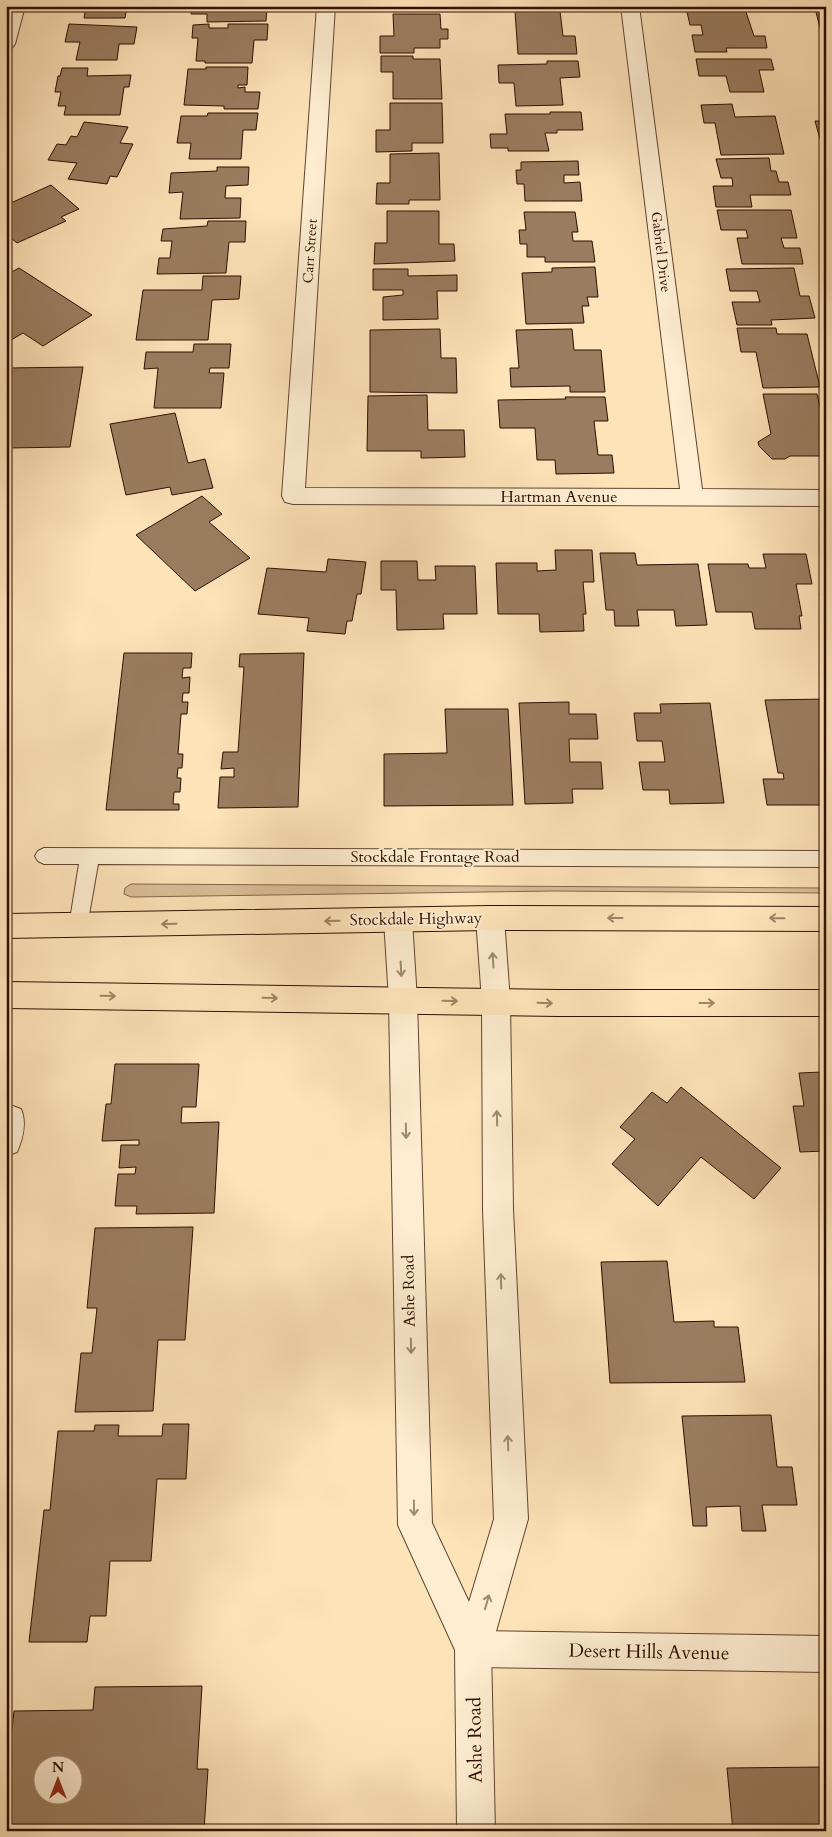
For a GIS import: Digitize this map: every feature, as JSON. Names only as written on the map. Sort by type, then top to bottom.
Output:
[{"type":"main road","name":"Stockdale Highway","points":[[6,926],[490,918],[826,919]]},
{"type":"main road","points":[[6,995],[826,1003]]},
{"type":"street","points":[[6,44],[16,6]]},
{"type":"street","name":"Carr Street","points":[[293,496],[326,6]]},
{"type":"street","name":"Gabriel Drive","points":[[630,6],[692,498]]},
{"type":"street","name":"Hartman Avenue","points":[[293,496],[826,498]]},
{"type":"street","name":"Ashe Road","points":[[476,1831],[473,1649],[511,1519],[498,1209],[496,1001],[490,918]]},
{"type":"street","name":"Ashe Road","points":[[398,920],[403,1000],[415,1525],[473,1649]]},
{"type":"street","name":"Desert Hills Avenue","points":[[473,1649],[826,1654]]},
{"type":"lane","name":"Stockdale Frontage Road","points":[[44,856],[826,859]]},
{"type":"lane","points":[[78,926],[90,856]]},
{"type":"shaded area","points":[[131,884],[826,888],[826,893],[554,891],[131,897],[124,894],[125,888]]},
{"type":"building","points":[[86,6],[127,6],[125,18],[84,18]]},
{"type":"building","points":[[192,6],[267,6],[266,21],[207,22],[207,14],[191,14]]},
{"type":"building","points":[[560,11],[563,36],[575,36],[577,54],[518,54],[515,12]]},
{"type":"building","points":[[687,12],[746,12],[754,36],[765,36],[767,48],[726,48],[727,52],[695,52],[692,35],[703,35],[701,25],[690,25]]},
{"type":"building","points":[[816,12],[826,12],[826,32],[821,32]]},
{"type":"building","points":[[393,14],[440,14],[441,29],[448,29],[448,39],[440,39],[440,48],[414,48],[414,53],[380,53],[380,36],[394,36]]},
{"type":"building","points":[[69,24],[137,27],[134,44],[119,44],[117,60],[76,60],[80,42],[65,42]]},
{"type":"building","points":[[209,24],[209,28],[228,28],[228,24],[268,24],[267,40],[254,40],[252,63],[205,63],[205,61],[196,61],[198,38],[192,38],[193,25]]},
{"type":"building","points":[[381,56],[413,56],[413,59],[440,59],[442,99],[393,99],[393,72],[381,72]]},
{"type":"building","points":[[696,59],[771,59],[774,70],[759,70],[764,92],[730,92],[726,76],[699,76]]},
{"type":"building","points":[[547,61],[578,61],[580,77],[560,78],[563,105],[516,106],[514,83],[499,83],[498,65],[547,64]]},
{"type":"building","points":[[206,67],[248,67],[247,85],[238,85],[238,88],[245,87],[245,92],[260,92],[258,109],[224,109],[224,106],[184,105],[188,69],[206,69]]},
{"type":"building","points":[[62,68],[88,68],[87,76],[131,75],[129,87],[124,87],[120,115],[64,115],[66,106],[58,106],[61,92],[55,92],[58,76],[60,76]]},
{"type":"building","points":[[390,103],[442,103],[443,143],[412,143],[412,151],[376,152],[376,130],[390,130]]},
{"type":"building","points":[[732,104],[735,117],[775,116],[784,154],[721,155],[715,123],[704,123],[701,105]]},
{"type":"building","points":[[550,112],[581,112],[583,130],[557,130],[557,133],[545,133],[549,151],[508,151],[508,148],[491,148],[490,134],[507,134],[505,114],[550,114]]},
{"type":"building","points":[[208,113],[258,113],[256,130],[243,130],[241,159],[189,159],[191,143],[177,143],[181,116],[207,116]]},
{"type":"building","points":[[815,121],[826,121],[826,150],[823,150]]},
{"type":"building","points":[[84,122],[128,127],[120,143],[133,144],[117,177],[110,176],[107,184],[68,179],[77,163],[48,160],[57,144],[66,145],[71,136],[77,137]]},
{"type":"building","points":[[439,153],[440,200],[409,200],[409,204],[376,204],[377,183],[390,183],[390,154]]},
{"type":"building","points":[[769,158],[771,171],[776,171],[779,182],[788,182],[791,195],[750,195],[752,207],[716,207],[713,186],[733,186],[732,178],[721,178],[716,159]]},
{"type":"building","points":[[578,161],[579,175],[564,175],[564,183],[580,182],[582,201],[525,201],[524,184],[517,184],[516,170],[521,170],[521,162]]},
{"type":"building","points":[[217,167],[249,167],[248,185],[226,186],[225,198],[241,198],[240,218],[180,219],[183,192],[169,193],[171,173],[217,171]]},
{"type":"building","points":[[51,185],[79,209],[61,217],[66,221],[17,243],[6,234],[6,197],[13,202]]},
{"type":"building","points":[[717,210],[791,210],[797,238],[781,238],[784,248],[800,248],[803,264],[742,264],[737,238],[748,238],[746,230],[721,230]]},
{"type":"building","points":[[387,211],[439,211],[439,244],[454,244],[455,261],[374,264],[375,243],[387,243]]},
{"type":"building","points":[[524,212],[575,212],[578,232],[572,232],[573,241],[592,241],[595,262],[545,262],[545,257],[527,257],[527,244],[520,244],[519,230],[526,230]]},
{"type":"building","points":[[208,221],[246,221],[245,242],[229,242],[226,273],[157,274],[159,258],[170,258],[172,241],[161,241],[163,229],[207,226]]},
{"type":"building","points":[[595,267],[598,297],[587,297],[589,306],[582,306],[584,323],[526,324],[522,273],[552,272],[552,268]]},
{"type":"building","points":[[19,268],[92,315],[43,346],[23,333],[6,343],[6,275]]},
{"type":"building","points":[[794,268],[800,296],[809,296],[815,318],[771,320],[772,325],[737,325],[732,302],[760,302],[757,291],[730,291],[726,269]]},
{"type":"building","points":[[373,269],[408,269],[408,276],[457,275],[457,291],[437,291],[438,319],[383,320],[383,297],[403,295],[403,290],[373,290]]},
{"type":"building","points":[[203,276],[241,276],[239,299],[212,300],[208,340],[136,340],[143,290],[202,290]]},
{"type":"building","points":[[737,328],[776,328],[777,334],[807,334],[820,387],[763,388],[756,352],[741,352]]},
{"type":"building","points":[[440,329],[441,358],[456,358],[457,393],[370,392],[370,330]]},
{"type":"building","points":[[572,329],[574,350],[601,350],[605,392],[570,392],[570,386],[511,387],[510,368],[519,368],[516,330]]},
{"type":"building","points":[[194,344],[231,344],[229,368],[210,368],[209,373],[224,373],[221,408],[154,408],[158,368],[144,369],[146,352],[193,352]]},
{"type":"building","points":[[83,367],[70,447],[6,448],[6,368]]},
{"type":"building","points":[[763,394],[817,394],[826,431],[826,456],[790,456],[785,459],[772,459],[759,446],[758,442],[771,434]]},
{"type":"building","points":[[427,395],[428,430],[464,430],[465,457],[421,458],[421,451],[367,451],[368,396]]},
{"type":"building","points":[[565,397],[605,397],[608,421],[594,421],[598,455],[612,455],[614,473],[556,474],[555,460],[537,460],[535,428],[500,428],[498,400],[566,399]]},
{"type":"building","points":[[175,413],[188,463],[205,459],[213,488],[172,495],[170,487],[126,495],[110,424]]},
{"type":"building","points":[[202,496],[222,514],[209,522],[250,558],[195,591],[136,535]]},
{"type":"building","points":[[555,550],[592,550],[594,582],[583,582],[586,614],[583,614],[584,631],[540,632],[539,614],[498,614],[496,563],[537,563],[537,571],[556,570]]},
{"type":"building","points":[[600,553],[635,553],[637,565],[698,564],[707,625],[676,626],[674,610],[637,610],[639,626],[615,626],[614,610],[606,610]]},
{"type":"building","points":[[763,554],[806,554],[812,584],[796,584],[802,616],[799,616],[801,629],[755,629],[752,612],[716,612],[708,564],[748,564],[749,568],[766,568]]},
{"type":"building","points":[[328,559],[366,562],[361,594],[357,594],[352,621],[347,621],[345,634],[307,631],[309,618],[258,614],[267,568],[326,572]]},
{"type":"building","points":[[381,561],[417,561],[418,580],[436,580],[435,566],[475,566],[477,614],[443,614],[444,629],[397,630],[396,590],[381,590]]},
{"type":"building","points":[[820,594],[826,594],[826,623]]},
{"type":"building","points":[[124,653],[192,653],[191,668],[183,668],[182,678],[190,677],[189,693],[183,693],[182,702],[188,702],[187,714],[181,714],[178,754],[183,754],[182,768],[178,768],[177,778],[181,778],[180,792],[174,792],[173,804],[179,804],[179,810],[106,810]]},
{"type":"building","points":[[304,653],[298,807],[218,808],[220,777],[234,777],[234,768],[221,769],[223,752],[238,752],[244,667],[239,667],[240,654]]},
{"type":"building","points":[[826,699],[826,805],[767,805],[763,779],[784,779],[783,773],[778,773],[765,700]]},
{"type":"building","points":[[569,702],[569,714],[596,714],[598,739],[569,739],[570,762],[601,762],[603,789],[572,789],[573,803],[525,804],[519,703]]},
{"type":"building","points":[[710,703],[724,803],[670,804],[669,790],[643,790],[639,762],[665,762],[662,741],[637,741],[634,713],[661,713],[660,704]]},
{"type":"building","points":[[445,709],[508,709],[513,805],[384,806],[384,754],[447,753]]},
{"type":"building","points":[[115,1064],[199,1064],[196,1107],[182,1107],[181,1123],[219,1122],[214,1213],[136,1214],[137,1206],[115,1206],[118,1174],[135,1174],[136,1167],[119,1168],[121,1145],[139,1145],[139,1140],[102,1141],[106,1104],[111,1104]]},
{"type":"building","points":[[822,1072],[824,1085],[826,1085],[826,1151],[800,1152],[793,1106],[804,1106],[799,1073]]},
{"type":"building","points":[[681,1087],[781,1168],[754,1199],[701,1157],[658,1206],[612,1164],[635,1139],[620,1127],[652,1092],[667,1103]]},
{"type":"building","points":[[193,1227],[185,1340],[158,1340],[153,1411],[75,1412],[81,1353],[92,1353],[97,1308],[87,1308],[95,1228]]},
{"type":"building","points":[[667,1261],[674,1322],[714,1321],[714,1327],[738,1327],[745,1382],[610,1383],[601,1262]]},
{"type":"building","points":[[771,1415],[777,1467],[792,1467],[797,1505],[762,1505],[766,1531],[742,1531],[740,1506],[706,1507],[707,1526],[693,1526],[682,1416]]},
{"type":"building","points":[[163,1424],[189,1424],[186,1479],[157,1479],[151,1561],[110,1561],[106,1616],[90,1616],[87,1642],[29,1642],[44,1510],[50,1510],[58,1431],[94,1431],[95,1425],[119,1425],[118,1436],[162,1436]]},
{"type":"building","points":[[202,1686],[197,1769],[208,1769],[204,1831],[6,1831],[6,1747],[10,1747],[14,1711],[93,1710],[95,1687]]},
{"type":"building","points":[[824,1767],[826,1831],[733,1831],[727,1768]]}]
